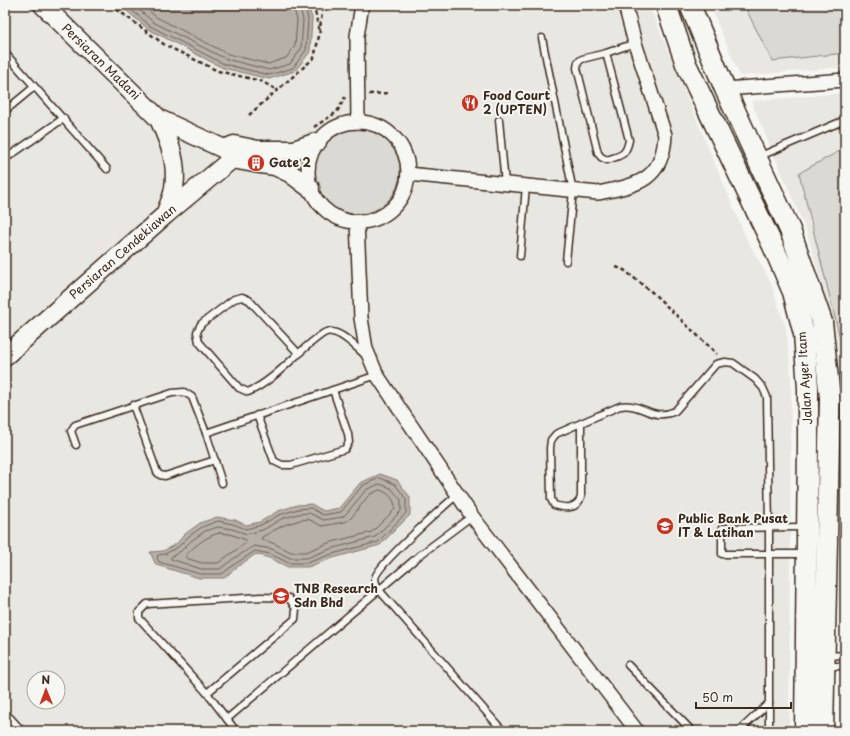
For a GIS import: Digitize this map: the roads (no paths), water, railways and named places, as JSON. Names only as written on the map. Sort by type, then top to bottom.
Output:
[{"type":"main road","name":"Jalan Ayer Itam","points":[[666,5],[686,64],[773,246],[793,292],[804,334],[808,388],[808,527],[805,731]]},
{"type":"main road","name":"Jalan Ayer Itam","points":[[690,5],[725,89],[790,230],[822,322],[830,398],[823,731]]},
{"type":"street","name":"Persiaran Madani","points":[[43,5],[159,118]]},
{"type":"street","points":[[358,122],[357,36],[362,5]]},
{"type":"street","points":[[408,174],[598,193],[624,188],[643,180],[652,174],[659,164],[664,149],[665,135],[635,43],[625,5]]},
{"type":"street","points":[[725,89],[845,80]]},
{"type":"street","points":[[159,118],[254,163],[275,166],[290,173],[310,188],[318,202],[332,214],[340,218],[357,221],[374,219],[389,211],[395,205],[407,183],[408,174],[406,156],[402,148],[391,134],[376,125],[358,122],[348,123],[315,135],[294,150],[230,151]]},
{"type":"street","points":[[159,118],[172,149],[175,168],[174,189],[165,215]]},
{"type":"street","points":[[310,188],[308,169],[315,135]]},
{"type":"street","name":"Persiaran Cendekiawan","points":[[5,356],[165,215],[230,151]]},
{"type":"street","points":[[357,221],[360,318],[366,349],[376,375],[472,516],[637,731]]},
{"type":"street","points":[[5,721],[14,731]]},
{"type":"lane","points":[[542,38],[573,191],[566,261]]},
{"type":"lane","points":[[606,53],[629,140],[627,150],[621,155],[606,160],[598,153],[577,68],[578,62],[582,59],[635,43]]},
{"type":"lane","points":[[5,53],[34,87],[64,118],[107,169]]},
{"type":"lane","points":[[5,111],[34,87]]},
{"type":"lane","points":[[5,159],[64,118]]},
{"type":"lane","points":[[499,120],[505,184]]},
{"type":"lane","points":[[757,158],[845,120]]},
{"type":"lane","points":[[520,256],[526,186]]},
{"type":"lane","points":[[299,354],[249,300],[242,297],[234,299],[201,324],[197,332],[199,342],[204,348],[239,388],[248,392],[257,388],[299,354],[325,332],[333,332],[341,335],[370,360]]},
{"type":"lane","points":[[581,423],[581,497],[579,503],[574,507],[561,507],[554,505],[551,499],[550,448],[551,440],[556,434],[581,423],[620,406],[628,404],[636,406],[649,413],[669,414],[675,411],[716,364],[725,362],[733,363],[755,379],[763,388],[767,397],[769,528],[769,731]]},
{"type":"lane","points":[[206,432],[376,375]]},
{"type":"lane","points":[[257,415],[274,461],[282,465],[291,465],[345,449],[349,442],[348,434],[333,390]]},
{"type":"lane","points":[[76,445],[71,431],[75,425],[172,393],[184,392],[192,397],[206,432],[222,483]]},
{"type":"lane","points":[[133,405],[157,472],[160,475],[165,476],[215,460]]},
{"type":"lane","points":[[457,495],[419,529],[382,567],[375,577],[375,582],[379,590],[502,731]]},
{"type":"lane","points":[[227,719],[420,555],[472,516]]},
{"type":"lane","points":[[807,554],[722,554],[722,528],[808,527]]},
{"type":"lane","points":[[207,694],[295,619],[296,608],[288,598],[261,597],[147,604],[139,612],[139,618],[207,694],[236,731]]},
{"type":"lane","points":[[825,661],[845,655]]},
{"type":"lane","points":[[825,661],[845,666]]},
{"type":"lane","points":[[628,665],[692,731]]},
{"type":"lane","points":[[738,731],[769,703]]},
{"type":"water","points":[[120,5],[308,5],[312,18],[310,52],[295,71],[269,79],[223,68],[148,29]]},
{"type":"water","points":[[380,474],[397,480],[410,497],[410,515],[380,545],[333,558],[308,567],[288,567],[256,554],[224,578],[199,578],[156,565],[150,552],[163,551],[176,544],[185,534],[200,523],[217,517],[235,520],[246,525],[260,522],[278,511],[297,505],[311,504],[324,511],[339,508],[360,483]]},
{"type":"place","name":"Food Court 2 (UPTEN)","points":[[470,103]]},
{"type":"place","name":"Gate 2","points":[[256,163]]},
{"type":"place","name":"Public Bank Pusat IT & Latihan","points":[[665,526]]},
{"type":"place","name":"TNB Research Sdn Bhd","points":[[281,596]]}]
